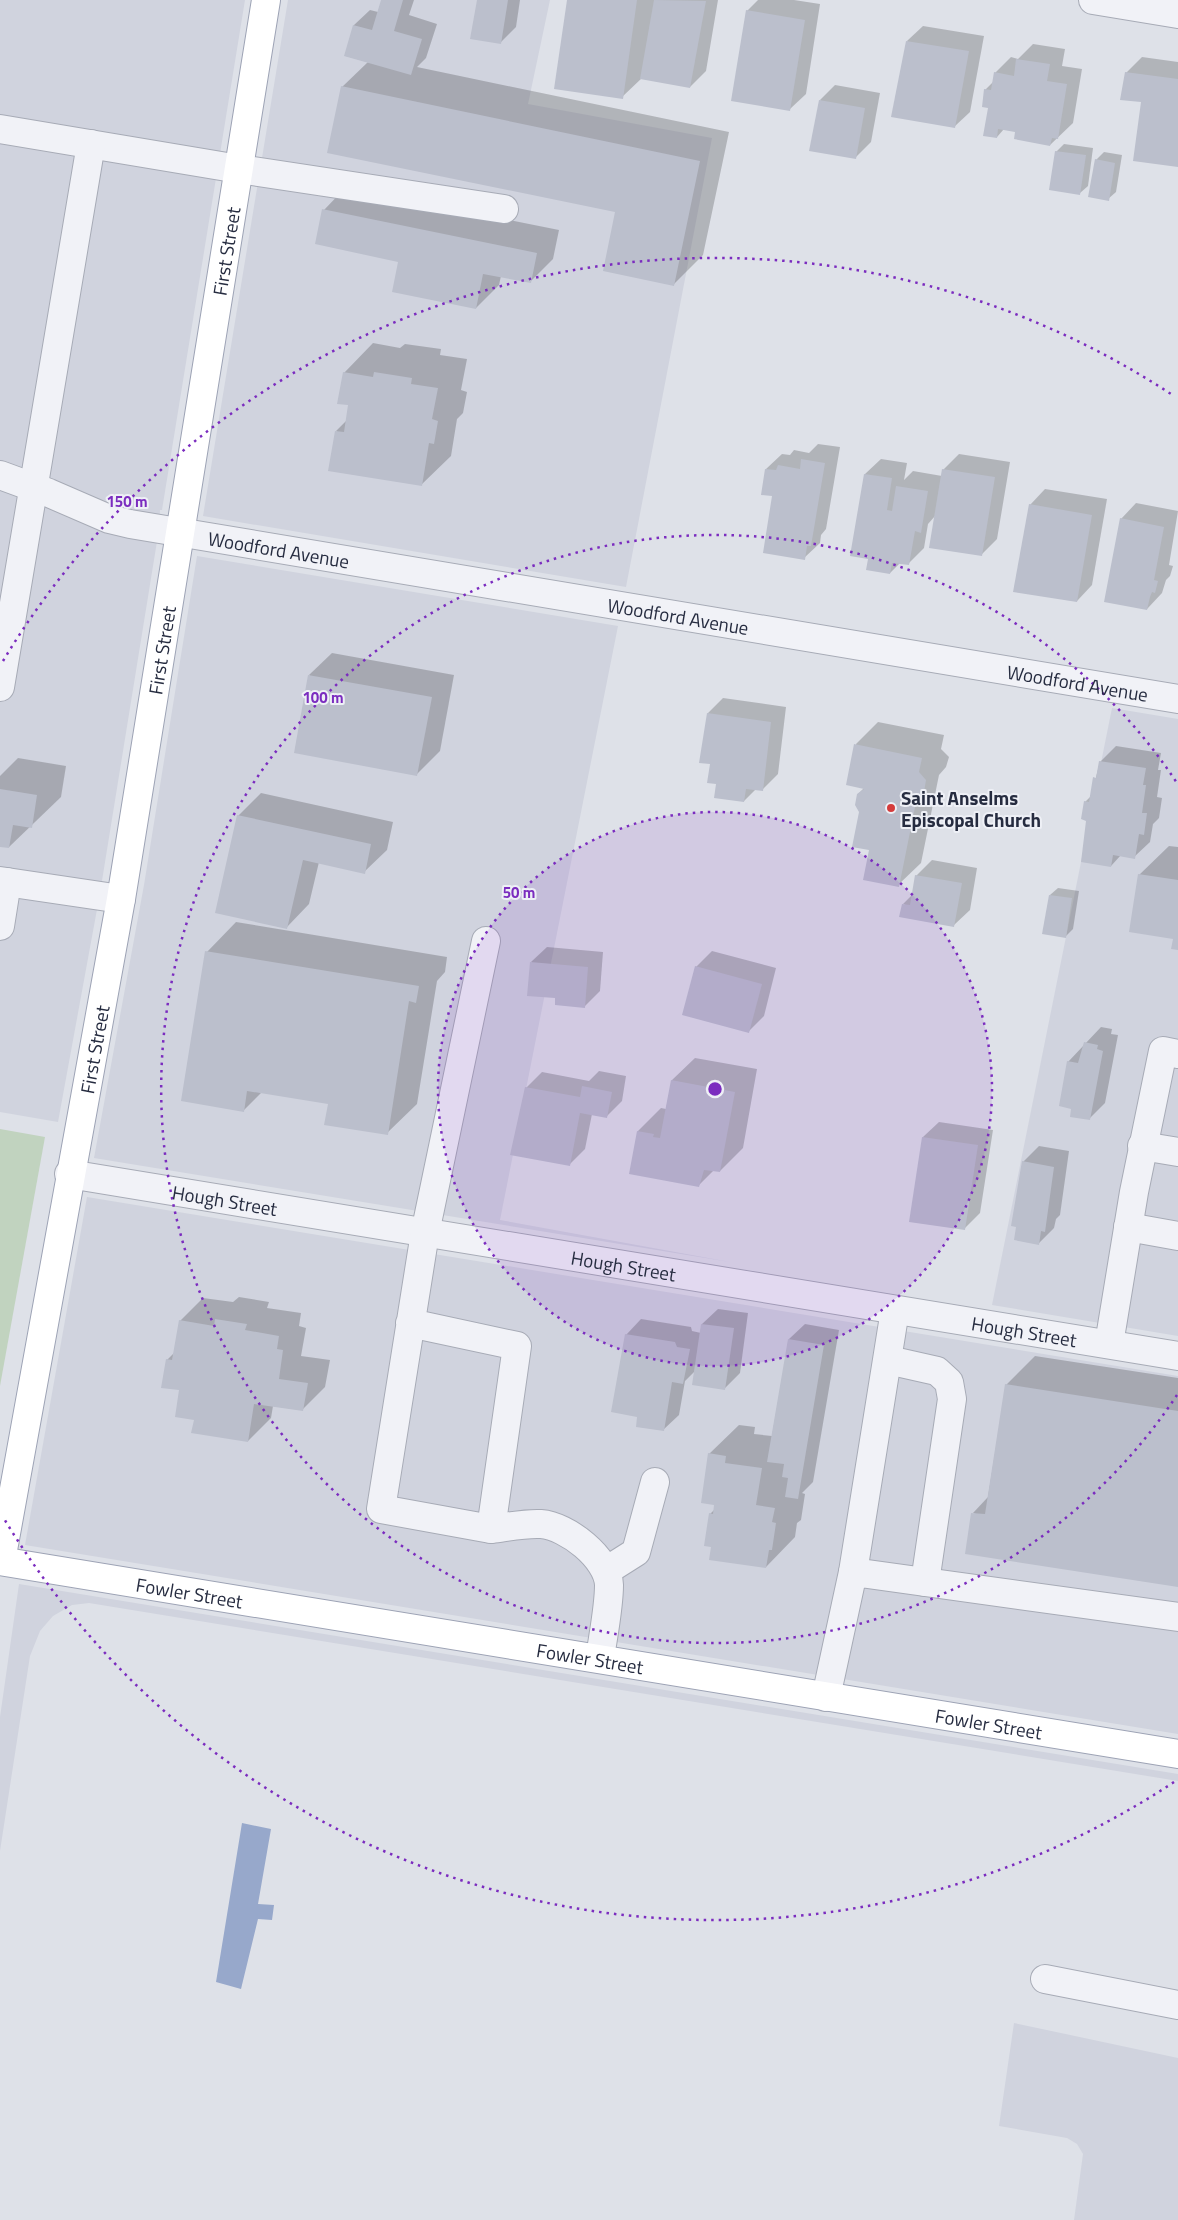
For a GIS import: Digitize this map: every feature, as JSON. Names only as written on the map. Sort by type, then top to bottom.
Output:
[{"type":"main road","name":"First Street","points":[[0,1563],[69,1174],[121,899],[266,0]]},
{"type":"main road","name":"Fowler Street","points":[[0,1563],[600,1658],[1178,1754]]},
{"type":"street","points":[[1093,0],[1178,14]]},
{"type":"street","points":[[0,129],[504,209]]},
{"type":"street","points":[[0,687],[35,488],[91,144]]},
{"type":"street","points":[[0,475],[109,519],[179,533]]},
{"type":"street","name":"Woodford Avenue","points":[[179,533],[1178,699]]},
{"type":"street","points":[[0,926],[3,882],[121,899]]},
{"type":"street","points":[[486,941],[425,1233],[381,1509],[491,1529],[542,1524],[568,1534],[596,1556],[606,1571],[609,1585],[600,1658]]},
{"type":"street","points":[[1110,1344],[1142,1146],[1163,1051],[1178,1054]]},
{"type":"street","points":[[1142,1146],[1178,1152]]},
{"type":"street","name":"Hough Street","points":[[69,1174],[1178,1356]]},
{"type":"street","points":[[1128,1227],[1178,1236]]},
{"type":"street","points":[[826,1697],[854,1572],[896,1310]]},
{"type":"street","points":[[410,1323],[517,1346],[491,1529]]},
{"type":"street","points":[[888,1360],[937,1371],[950,1382],[952,1399],[925,1582]]},
{"type":"street","points":[[606,1571],[636,1552],[655,1482]]},
{"type":"street","points":[[854,1572],[1178,1617]]},
{"type":"street","points":[[1045,1979],[1178,2005]]},
{"type":"shaded area","points":[[0,0],[245,0],[162,510],[160,510],[159,529],[100,893],[58,1122],[0,1112]]},
{"type":"shaded area","points":[[288,0],[550,0],[528,104],[712,138],[626,587],[203,516]]},
{"type":"shaded area","points":[[197,556],[618,626],[500,1220],[730,1262],[94,1158],[144,885]]},
{"type":"shaded area","points":[[1112,708],[1178,719],[1178,1336],[992,1305]]},
{"type":"shaded area","points":[[87,1197],[1178,1376],[1178,1734],[25,1545]]},
{"type":"shaded area","points":[[19,1584],[1178,1774],[1178,1781],[89,1603],[72,1605],[53,1616],[40,1631],[30,1656],[0,1851],[0,1717]]},
{"type":"shaded area","points":[[1014,2023],[1178,2058],[1178,2220],[1074,2220],[1083,2154],[1077,2144],[1067,2138],[999,2126]]},
{"type":"green space","points":[[0,1129],[45,1137],[0,1386]]},
{"type":"water","points":[[242,1823],[271,1829],[258,1904],[274,1905],[272,1920],[258,1919],[241,1989],[216,1982]]},
{"type":"building","points":[[381,0],[403,0],[394,31],[422,39],[411,75],[344,56],[353,25],[372,30]]},
{"type":"building","points":[[477,0],[508,0],[501,44],[470,39]]},
{"type":"building","points":[[567,0],[637,0],[623,99],[554,89]]},
{"type":"building","points":[[654,0],[706,1],[690,88],[640,79]]},
{"type":"building","points":[[746,10],[805,20],[790,111],[731,101]]},
{"type":"building","points":[[906,41],[969,51],[955,128],[891,117]]},
{"type":"building","points":[[1016,59],[1050,64],[1047,81],[1067,84],[1058,139],[1052,138],[1050,146],[1014,139],[1015,132],[998,129],[997,138],[983,136],[988,108],[982,107],[984,89],[991,90],[994,72],[1014,76]]},
{"type":"building","points":[[1125,72],[1178,79],[1178,167],[1133,161],[1141,102],[1120,100]]},
{"type":"building","points":[[341,86],[700,161],[674,286],[603,271],[615,212],[327,153]]},
{"type":"building","points":[[819,100],[865,108],[856,159],[809,151]]},
{"type":"building","points":[[1055,151],[1086,155],[1080,195],[1049,190]]},
{"type":"building","points":[[1095,159],[1115,163],[1109,201],[1088,197]]},
{"type":"building","points":[[322,209],[537,253],[531,283],[483,274],[476,309],[392,292],[398,262],[315,244]]},
{"type":"building","points":[[343,372],[373,377],[374,372],[412,378],[411,384],[438,388],[432,419],[438,421],[434,444],[429,443],[422,486],[328,471],[335,431],[344,432],[348,405],[337,404]]},
{"type":"building","points":[[801,459],[825,463],[811,546],[807,546],[805,560],[763,553],[772,496],[761,495],[765,469],[776,470],[778,465],[800,469]]},
{"type":"building","points":[[942,469],[995,477],[982,556],[929,548]]},
{"type":"building","points":[[864,474],[892,478],[887,510],[892,511],[896,486],[928,491],[921,533],[915,531],[909,565],[892,563],[890,574],[866,570],[868,559],[850,556]]},
{"type":"building","points":[[1029,504],[1092,515],[1077,602],[1013,592]]},
{"type":"building","points":[[1120,518],[1164,527],[1154,580],[1158,581],[1155,593],[1152,592],[1150,597],[1147,610],[1104,602]]},
{"type":"building","points":[[308,675],[432,697],[417,776],[294,753]]},
{"type":"building","points":[[707,713],[771,722],[763,791],[746,789],[744,802],[714,798],[716,784],[707,783],[710,764],[699,763]]},
{"type":"building","points":[[854,744],[922,758],[919,772],[926,780],[924,792],[917,797],[899,887],[863,880],[869,850],[852,847],[859,812],[855,805],[857,794],[864,789],[846,785]]},
{"type":"building","points":[[1099,761],[1146,768],[1143,785],[1146,785],[1142,813],[1147,813],[1144,835],[1139,834],[1135,859],[1113,855],[1111,867],[1081,862],[1086,821],[1081,819],[1084,801],[1089,802],[1093,777],[1096,778]]},
{"type":"building","points":[[0,789],[37,795],[32,828],[13,825],[9,848],[0,847]]},
{"type":"building","points":[[237,815],[371,844],[365,874],[303,860],[287,929],[215,913]]},
{"type":"building","points":[[1138,874],[1178,880],[1178,950],[1171,949],[1173,939],[1129,932]]},
{"type":"building","points":[[915,875],[962,883],[954,927],[899,917],[902,904],[910,905]]},
{"type":"building","points":[[1049,895],[1072,898],[1066,938],[1042,934]]},
{"type":"building","points":[[205,951],[419,986],[416,1003],[409,1001],[388,1135],[324,1125],[328,1104],[247,1091],[244,1112],[181,1101]]},
{"type":"building","points":[[530,962],[588,967],[585,1008],[555,1005],[555,998],[527,996]]},
{"type":"building","points":[[695,966],[762,984],[749,1033],[682,1015]]},
{"type":"building","points":[[1084,1042],[1098,1045],[1097,1049],[1103,1051],[1090,1120],[1070,1117],[1071,1109],[1059,1106],[1067,1061],[1078,1063]]},
{"type":"building","points":[[671,1080],[735,1092],[720,1172],[704,1170],[699,1187],[629,1174],[637,1131],[654,1134],[653,1137],[660,1138]]},
{"type":"building","points":[[582,1086],[612,1092],[607,1118],[580,1113],[570,1166],[510,1155],[525,1087],[580,1097]]},
{"type":"building","points":[[922,1137],[978,1145],[965,1230],[909,1222]]},
{"type":"building","points":[[1022,1161],[1054,1167],[1045,1232],[1041,1231],[1039,1245],[1014,1240],[1016,1227],[1011,1226]]},
{"type":"building","points":[[215,1319],[247,1324],[245,1330],[279,1336],[277,1349],[283,1350],[279,1379],[308,1383],[303,1411],[254,1404],[248,1442],[191,1433],[194,1420],[175,1417],[179,1390],[161,1388],[166,1359],[172,1360],[179,1320],[214,1326]]},
{"type":"building","points":[[701,1324],[734,1328],[725,1390],[692,1385]]},
{"type":"building","points":[[625,1334],[675,1342],[677,1347],[690,1349],[683,1384],[672,1382],[664,1431],[636,1427],[637,1417],[611,1412]]},
{"type":"building","points":[[788,1339],[824,1345],[798,1499],[785,1497],[788,1478],[782,1477],[784,1464],[767,1462]]},
{"type":"building","points":[[1005,1384],[1178,1411],[1178,1587],[965,1554],[971,1513],[985,1514]]},
{"type":"building","points":[[708,1453],[726,1456],[725,1463],[762,1468],[756,1505],[775,1508],[772,1522],[776,1523],[772,1550],[769,1550],[766,1568],[709,1560],[711,1547],[704,1546],[709,1513],[713,1514],[714,1505],[701,1503]]},
{"type":"place","name":"Saint Anselms Episcopal Church","points":[[891,808]]}]
